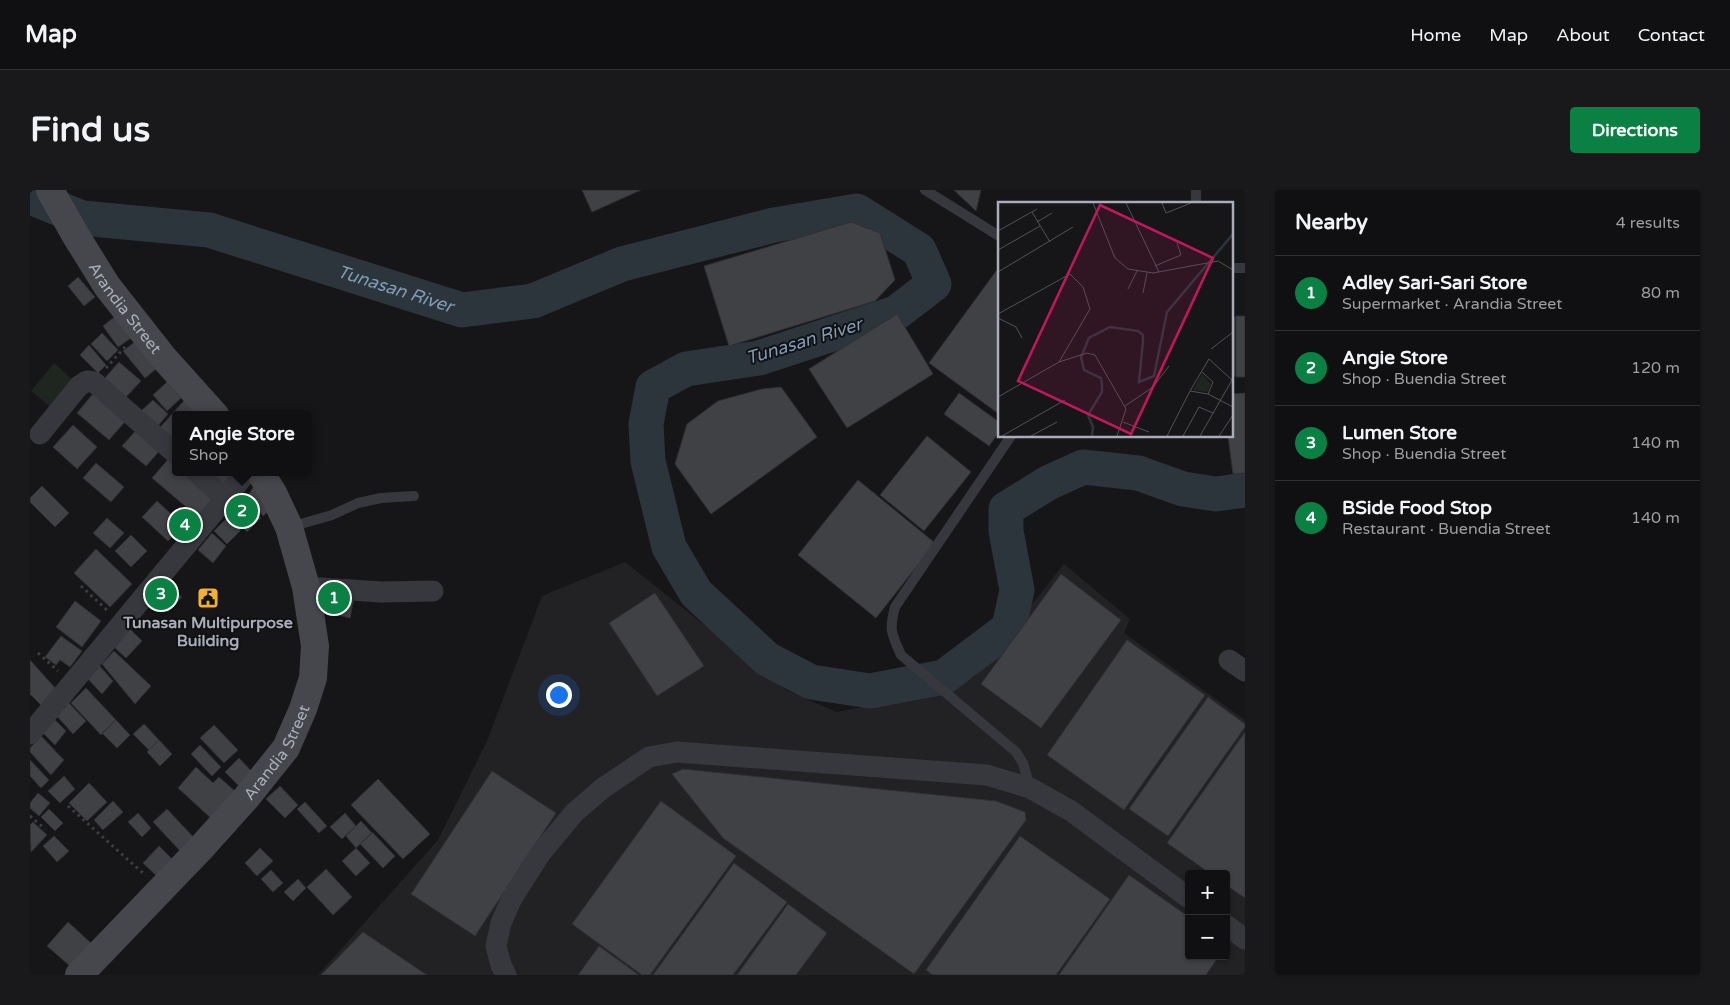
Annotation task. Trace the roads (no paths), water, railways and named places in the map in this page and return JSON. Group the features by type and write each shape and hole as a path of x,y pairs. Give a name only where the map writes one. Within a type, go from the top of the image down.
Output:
{"street":[{"name":"Arandia Street","path":"50,190 107,286 162,356 211,411"},
{"path":"40,434 82,383 87,381 94,382 172,450"},
{"path":"200,476 226,499"},
{"path":"30,734 244,476"},
{"name":"Arandia Street","path":"79,975 246,798 286,748 303,709 313,678 315,646 306,587 289,527 262,476"},
{"path":"306,587 381,592 433,591"},
{"path":"506,975 496,946 501,923 512,898 540,854 574,813 602,788 648,757 677,752 987,775 1030,788 1071,812 1185,895"},
{"path":"1230,928 1245,939"}],"lane":[{"path":"925,190 998,235"},
{"path":"1232,268 1245,268"},
{"path":"1010,438 895,607 890,626 901,655 1016,752 1023,763 1030,788"},
{"path":"289,527 332,515 358,503 381,498 414,496"}],"waterway":[{"name":"Tunasan River","path":"30,197 82,218 209,230 462,310 533,301 622,264 774,225 857,211 919,250 934,284 896,313 759,358 686,369 653,387 646,424 648,461 669,547 696,593 767,659 811,682 870,691 944,677 1009,628 1017,590 1006,531 1006,509 1048,483 1083,467 1138,473 1183,489 1216,494 1245,490"}],"place":[{"name":"Angie Store","path":"242,511"},
{"name":"BSide Food Stop","path":"185,525"},
{"name":"Lumen Store","path":"161,594"},
{"name":"Tunasan Multipurpose Building","path":"208,598"},
{"name":"Adley Sari-Sari Store","path":"334,598"}]}
